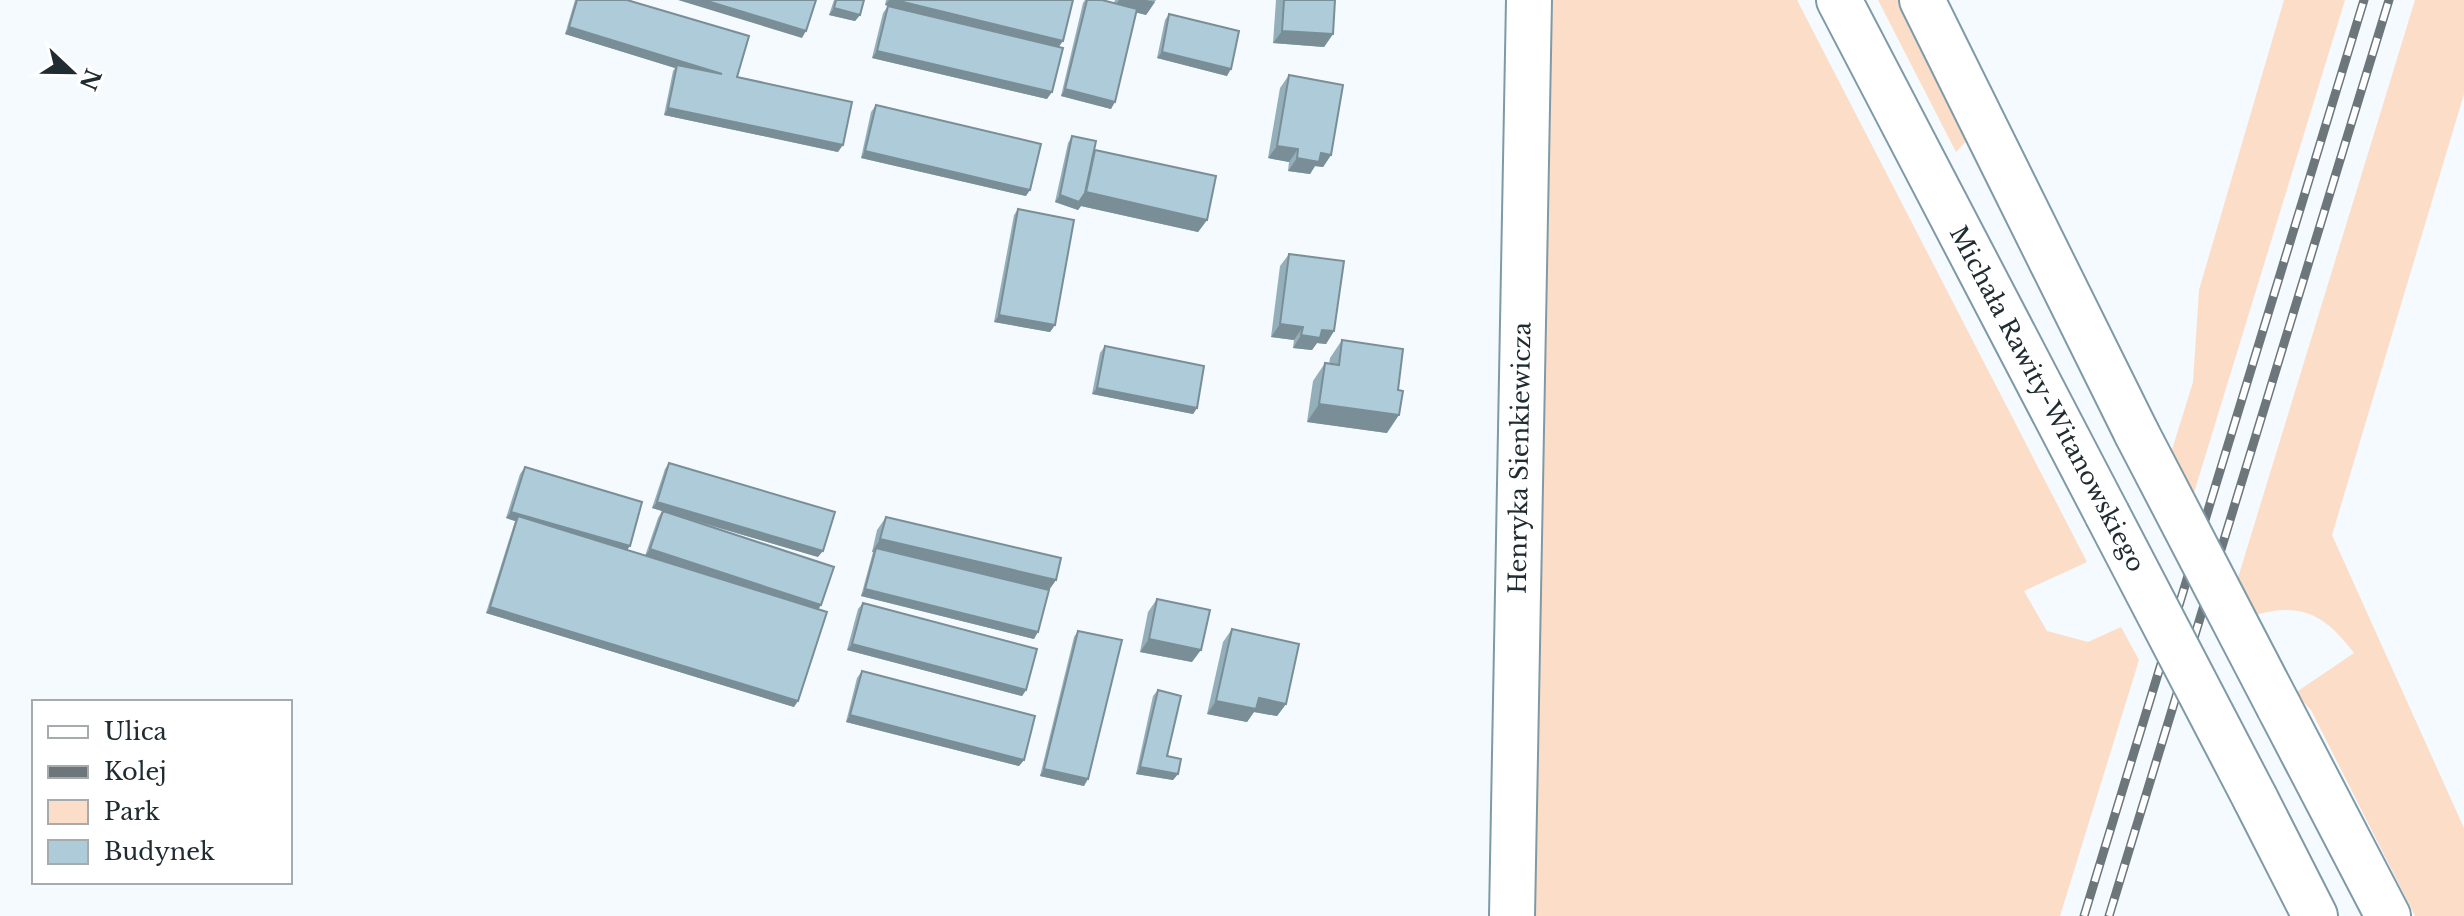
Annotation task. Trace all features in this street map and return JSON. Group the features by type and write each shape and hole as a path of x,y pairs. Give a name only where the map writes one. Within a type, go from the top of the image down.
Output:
{"street":[{"name":"Henryka Sienkiewicza","path":"1512,916 1529,0"},
{"name":"Michała Rawity-Witanowskiego","path":"1839,0 2315,916"},
{"path":"1922,0 2137,434 2388,916"}],"green space":[{"path":"1552,0 1797,0 2087,562 2024,591 2047,631 2088,642 2121,627 2139,660 2060,916 1528,916"},
{"path":"1878,0 1902,0 1967,140 1956,152"},
{"path":"2284,0 2345,0 2193,496 2171,453 2193,382 2199,290"},
{"path":"2415,0 2464,0 2464,94 2332,535 2464,828 2464,916 2415,916 2311,710 2295,693 2354,653 2333,629 2311,615 2286,610 2255,615 2237,581"}],"building":[{"path":"577,0 627,0 749,36 737,77 852,102 843,145 668,108 677,65 722,74 569,27"},
{"path":"704,0 816,0 806,31"},
{"path":"836,0 864,0 860,15 834,8"},
{"path":"895,0 1073,0 1063,41"},
{"path":"1087,0 1102,0 1137,9 1115,102 1065,89"},
{"path":"1284,0 1335,0 1333,34 1282,31"},
{"path":"888,6 1063,48 1052,92 877,51"},
{"path":"1169,14 1239,31 1231,69 1162,52"},
{"path":"1289,75 1343,85 1331,155 1321,153 1319,162 1297,158 1298,149 1277,146"},
{"path":"876,105 1041,144 1030,190 865,151"},
{"path":"1072,136 1096,141 1085,193 1079,202 1060,195"},
{"path":"1095,150 1216,176 1207,220 1086,192"},
{"path":"1018,209 1074,220 1055,325 999,315"},
{"path":"1289,254 1344,261 1334,331 1322,330 1320,338 1301,335 1303,327 1280,324"},
{"path":"1342,340 1403,349 1398,390 1403,391 1399,415 1319,404 1325,363 1339,365"},
{"path":"1105,346 1204,366 1197,408 1097,388"},
{"path":"669,463 835,512 823,551 657,502"},
{"path":"525,467 642,502 630,546 511,512"},
{"path":"663,511 834,567 821,605 650,549"},
{"path":"518,516 827,612 798,701 490,607"},
{"path":"886,517 1061,558 1056,580 880,539"},
{"path":"876,548 1049,590 1038,632 865,589"},
{"path":"1157,599 1210,610 1201,650 1149,639"},
{"path":"863,603 1037,649 1026,690 852,644"},
{"path":"1232,629 1299,644 1286,704 1259,698 1256,709 1216,701"},
{"path":"1078,631 1122,640 1088,779 1044,769"},
{"path":"862,671 1035,716 1024,760 850,715"},
{"path":"1158,690 1181,696 1167,756 1181,759 1178,774 1140,767"}],"railway":[{"path":"2084,916 2364,0"},
{"path":"2109,916 2389,0"}]}
